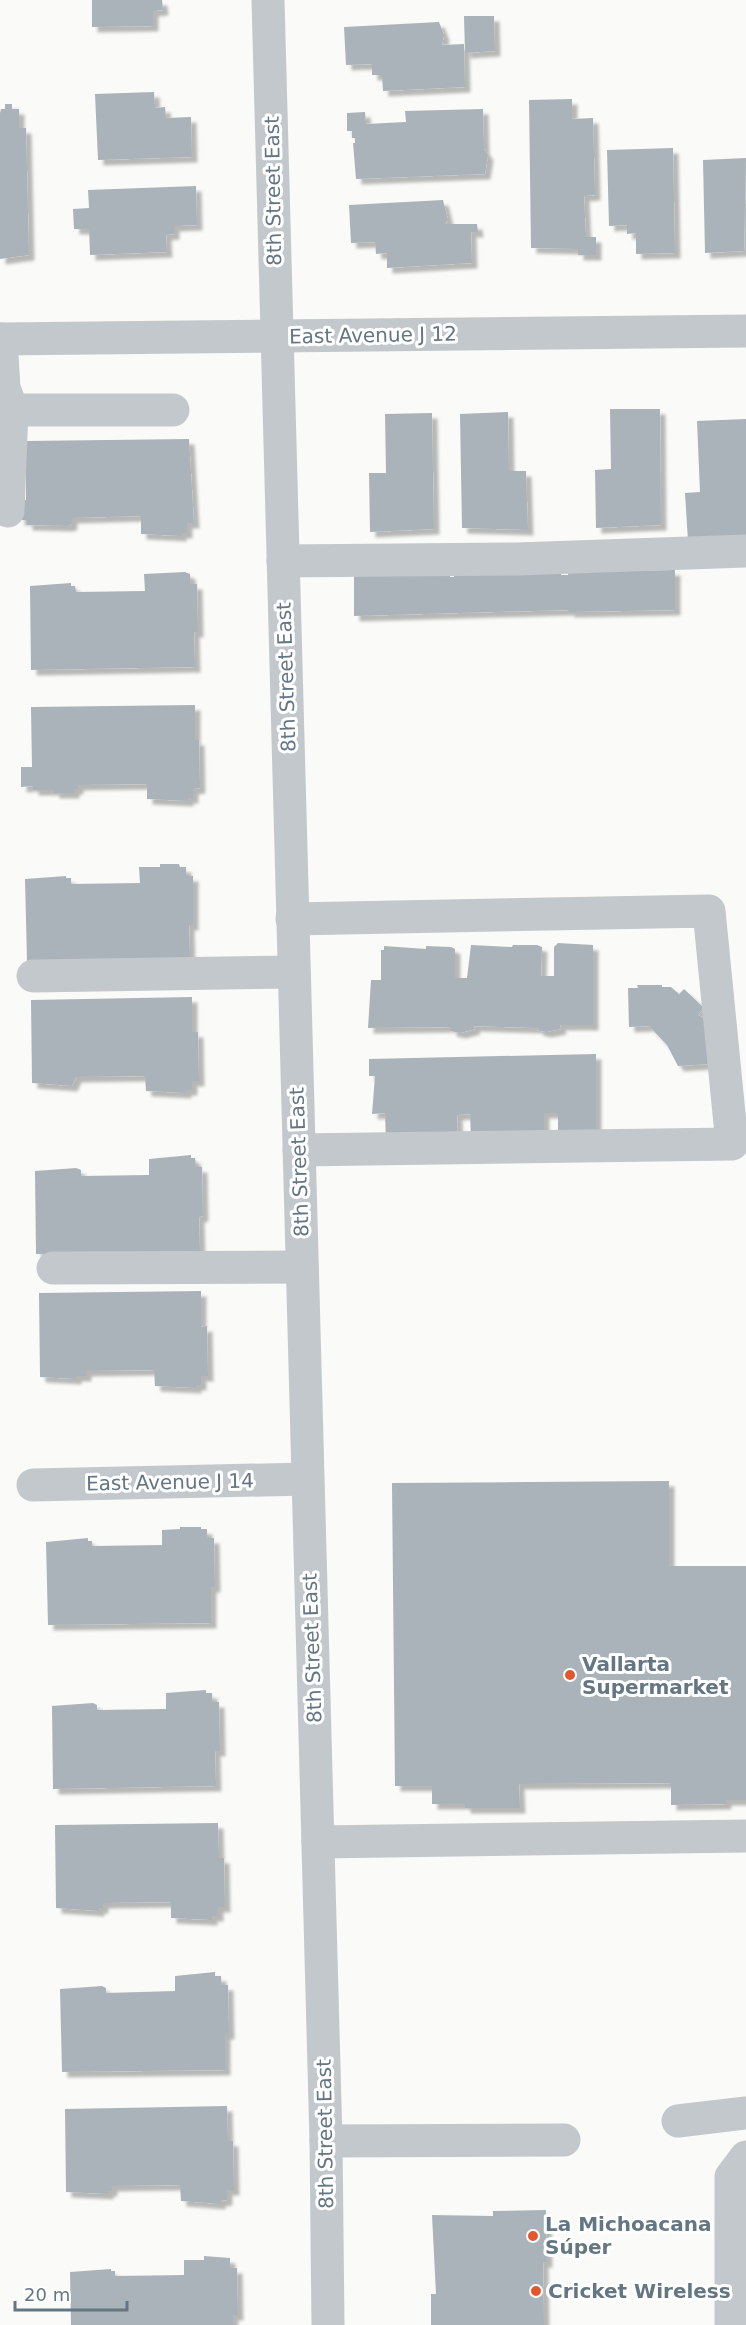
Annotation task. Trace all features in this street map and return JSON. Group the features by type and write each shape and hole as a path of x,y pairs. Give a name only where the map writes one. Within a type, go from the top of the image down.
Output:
{"street":[{"name":"8th Street East","path":"268,0 326,2140 328,2325"},
{"name":"East Avenue J 12","path":"1,339 746,331"},
{"path":"1,339 4,387 12,410 8,511"},
{"path":"12,410 172,410"},
{"path":"283,561 517,559 746,551"},
{"path":"292,919 710,911 732,1143 298,1150"},
{"path":"33,976 294,972"},
{"path":"53,1269 302,1267"},
{"name":"East Avenue J 14","path":"33,1485 307,1479"},
{"path":"318,1842 746,1836"},
{"path":"678,2121 746,2113"},
{"path":"326,2140 564,2140"},
{"path":"731,2325 730,2177 746,2157"}],"building":[{"path":"92,0 162,0 163,10 153,11 153,26 92,27"},
{"path":"464,16 494,16 495,51 465,53"},
{"path":"439,22 444,35 442,45 464,44 465,87 383,91 382,75 372,75 372,64 346,65 344,27"},
{"path":"154,92 155,108 165,107 166,118 191,117 192,157 98,160 95,94"},
{"path":"572,99 572,119 593,118 595,195 584,196 586,237 596,237 596,255 578,255 578,249 531,248 529,100"},
{"path":"5,104 12,104 12,109 19,109 19,128 26,128 29,255 0,259 0,113 1,109 5,109"},
{"path":"483,109 484,149 488,155 485,174 356,179 353,143 355,143 355,138 352,138 352,131 347,131 347,113 365,112 366,124 406,122 405,111"},
{"path":"673,148 675,253 636,254 636,233 627,234 627,225 609,226 607,150"},
{"path":"746,158 744,251 705,253 703,160"},
{"path":"196,186 197,225 174,226 174,234 166,235 167,252 90,255 89,229 74,229 73,209 89,208 88,190"},
{"path":"443,200 448,220 445,224 477,224 478,232 471,232 472,263 387,268 387,253 376,254 375,242 351,243 349,205"},
{"path":"610,409 660,409 661,525 596,528 595,470 611,469"},
{"path":"508,412 509,471 526,471 528,530 462,528 460,414"},
{"path":"432,413 434,529 370,532 369,473 386,473 385,414"},
{"path":"746,419 746,538 688,541 685,493 700,492 697,421"},
{"path":"189,439 194,523 187,523 187,533 181,533 181,536 141,534 141,516 72,518 72,524 68,526 27,525 27,520 19,520 19,500 26,500 26,441"},
{"path":"675,570 675,610 569,612 569,610 354,616 354,576 450,574 450,577 454,577 454,574 561,572 561,575 568,575 568,572"},
{"path":"185,572 190,574 191,584 197,584 198,632 194,632 195,667 31,670 30,586 71,583 71,586 75,586 76,592 145,591 144,574"},
{"path":"195,705 195,740 199,740 200,788 193,789 193,798 188,798 188,801 147,799 147,784 78,785 74,793 33,790 33,786 21,787 21,767 32,767 31,707"},
{"path":"160,864 179,864 180,867 186,867 186,876 193,876 193,925 189,925 190,959 27,961 25,879 66,876 66,878 71,878 71,884 140,883 139,867 160,867"},
{"path":"558,943 593,945 593,1025 560,1025 561,1029 546,1032 537,1030 538,1028 474,1026 475,1029 460,1033 451,1031 451,1027 368,1028 371,980 381,980 381,950 384,950 384,946 426,949 426,946 451,947 455,949 455,978 467,978 471,945 512,947 513,945 537,945 542,947 541,976 554,976 554,947"},
{"path":"637,985 662,985 662,987 671,987 679,994 684,989 704,1008 698,1015 707,1020 709,1064 678,1066 667,1045 649,1026 629,1027 628,988 638,988"},
{"path":"192,997 192,1032 198,1032 199,1081 192,1081 192,1090 186,1090 186,1093 146,1091 145,1076 76,1077 72,1086 32,1083 31,1000"},
{"path":"596,1054 596,1137 558,1138 558,1113 544,1113 544,1137 471,1139 470,1114 457,1115 458,1140 386,1141 385,1113 372,1114 375,1076 369,1076 369,1059"},
{"path":"191,1155 191,1158 195,1158 196,1167 202,1167 203,1216 199,1217 200,1252 36,1254 35,1171 76,1168 81,1170 81,1176 149,1175 149,1159"},
{"path":"201,1291 201,1327 207,1326 208,1376 201,1376 201,1385 196,1385 196,1388 155,1386 154,1370 86,1371 86,1376 76,1376 76,1379 40,1377 39,1293"},
{"name":"Vallarta Supermarket","path":"669,1481 669,1566 746,1566 746,1800 726,1800 726,1804 671,1805 671,1783 519,1784 520,1808 465,1808 465,1804 432,1804 432,1786 395,1786 392,1483"},
{"path":"180,1527 201,1527 201,1529 207,1529 207,1538 214,1538 215,1587 211,1587 211,1623 48,1625 46,1542 88,1538 88,1541 92,1541 92,1546 162,1545 162,1530 180,1529"},
{"path":"206,1690 206,1693 212,1693 212,1702 219,1702 220,1751 215,1751 216,1786 53,1789 52,1706 93,1703 97,1705 97,1710 166,1709 166,1693"},
{"path":"218,1823 219,1858 224,1858 225,1907 218,1907 218,1916 212,1916 212,1920 171,1918 171,1902 103,1903 103,1908 99,1908 99,1911 56,1908 55,1825"},
{"path":"215,1972 215,1976 221,1976 221,1985 228,1985 229,2034 225,2034 225,2070 62,2072 60,1989 102,1986 106,1988 106,1993 175,1991 175,1976"},
{"path":"227,2106 228,2141 233,2141 234,2190 227,2190 227,2200 220,2201 220,2204 181,2201 180,2185 112,2186 112,2191 108,2191 108,2194 66,2192 65,2109"},
{"path":"546,2210 547,2262 543,2262 544,2325 431,2325 431,2294 436,2294 432,2215 493,2216 493,2211"},
{"path":"204,2256 230,2258 230,2268 237,2268 238,2315 233,2315 233,2325 71,2325 70,2272 111,2269 115,2271 115,2276 184,2275 184,2260 204,2260"}],"place":[{"name":"Vallarta Supermarket","path":"570,1675"},
{"name":"La Michoacana Súper","path":"533,2236"},
{"name":"Cricket Wireless","path":"536,2291"}]}
